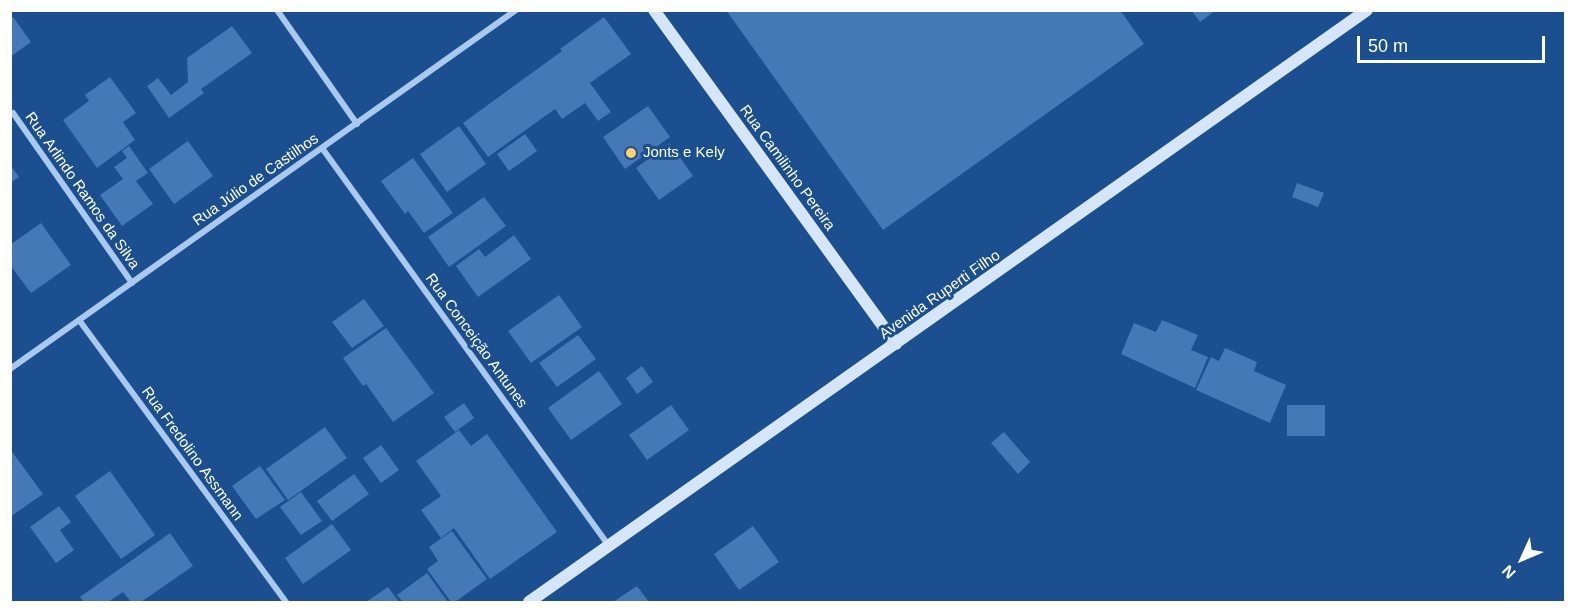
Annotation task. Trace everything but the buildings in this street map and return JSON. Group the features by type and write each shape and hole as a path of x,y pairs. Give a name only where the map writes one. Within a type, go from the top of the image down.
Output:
{"main road":[{"name":"Rua Camilinho Pereira","path":"654,10 896,344"},
{"name":"Avenida Ruperti Filho","path":"529,603 1367,10"}],"street":[{"path":"277,10 357,124"},
{"name":"Rua Júlio de Castilhos","path":"10,369 516,10"},
{"name":"Rua Arlindo Ramos da Silva","path":"13,113 132,283"},
{"name":"Rua Conceição Antunes","path":"322,148 610,547"},
{"name":"Rua Fredolino Assmann","path":"80,320 286,603"}],"place":[{"name":"Jonts e Kely","path":"631,153"}]}
